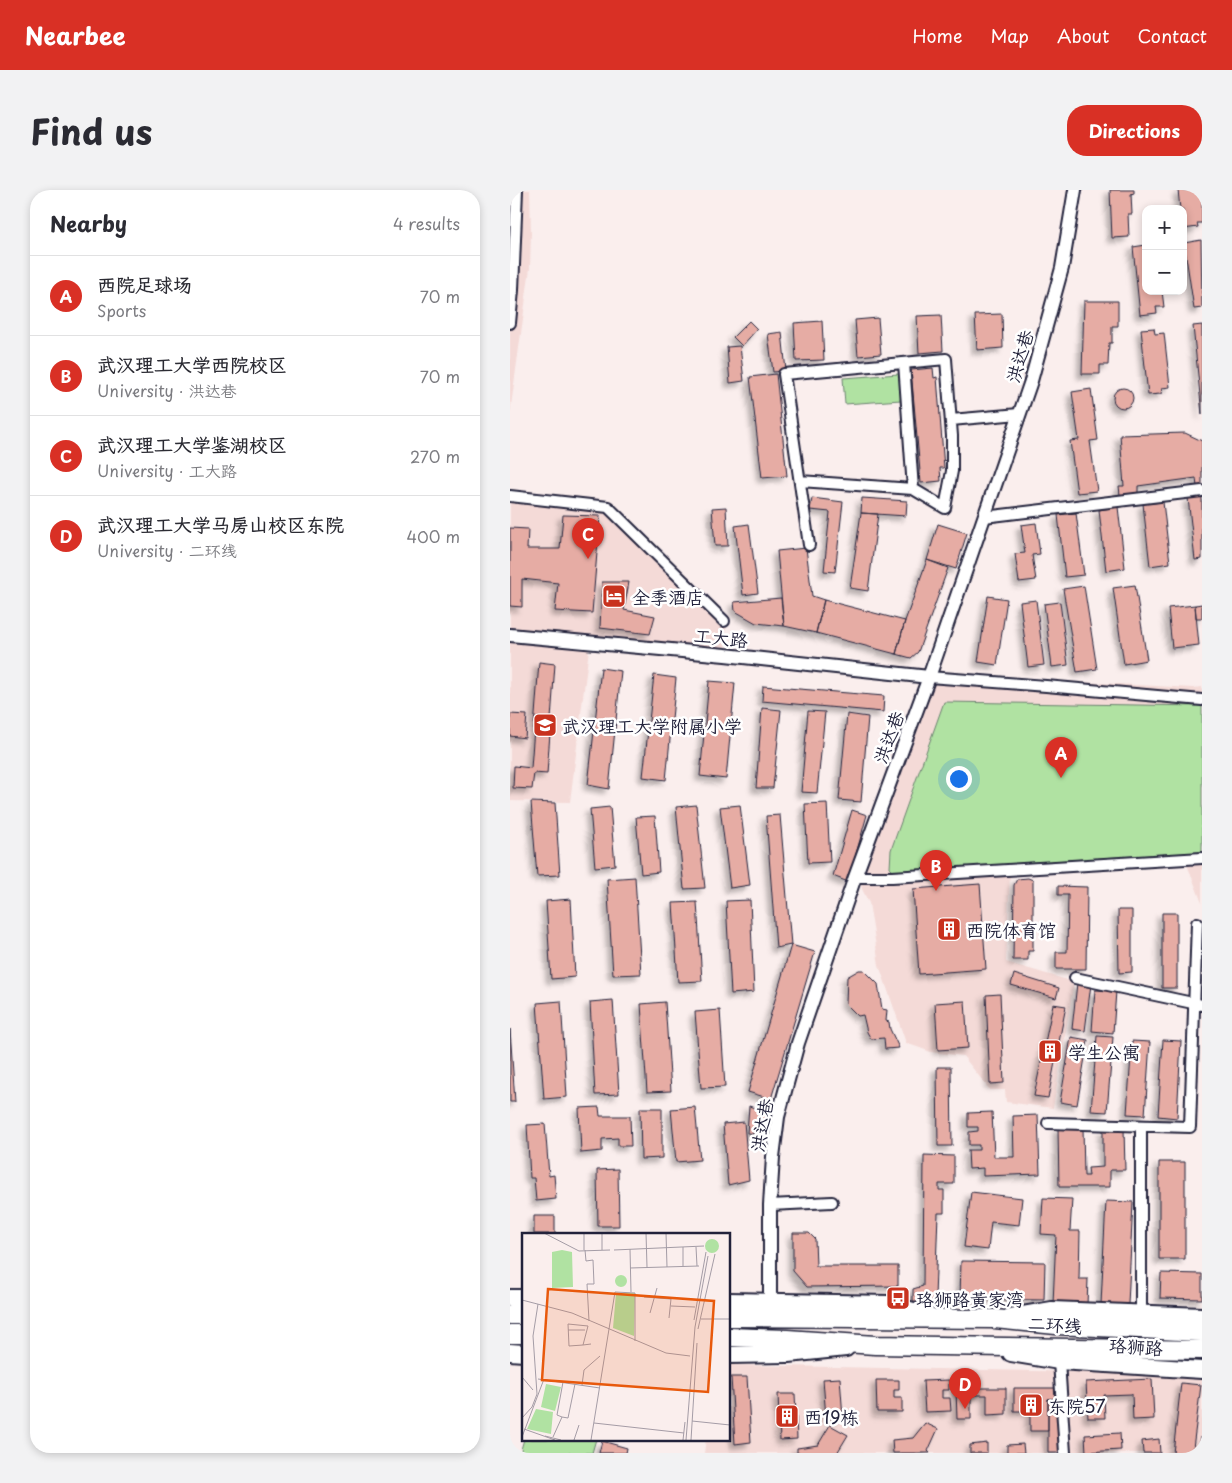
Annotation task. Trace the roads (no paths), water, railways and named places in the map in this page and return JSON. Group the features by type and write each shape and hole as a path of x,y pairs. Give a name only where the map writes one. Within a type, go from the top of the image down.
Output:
{"highway":[{"name":"二环线","path":"730,1317 995,1319 1056,1325 1202,1332"},
{"name":"二环线","path":"730,1337 875,1345 1202,1350"},
{"path":"1140,1349 1202,1357"}],"main road":[{"path":"730,1301 889,1304 937,1318"},
{"name":"珞狮路","path":"995,1319 1052,1310 1202,1316"},
{"path":"730,1355 788,1354 875,1345"},
{"name":"珞狮路","path":"979,1347 1059,1361 1202,1370"}],"street":[{"path":"510,323 513,290 513,207 517,190"},
{"name":"洪达巷","path":"770,1302 770,1205 773,1157 778,1117 798,1043 855,877 929,677 1031,381 1062,268 1075,190"},
{"path":"800,481 913,489 945,508 952,471 951,420 946,359 784,374 809,546"},
{"path":"904,363 913,489"},
{"path":"951,420 1020,414"},
{"path":"984,517 1202,491"},
{"path":"510,496 608,506 724,622"},
{"name":"工大路","path":"510,635 716,654 929,677"},
{"path":"929,677 1202,700"},
{"path":"855,877 902,876 1202,858"},
{"path":"1048,1123 1190,1127 1198,1004 1197,922"},
{"path":"1075,978 1198,1004"},
{"path":"1141,1313 1142,1126"},
{"path":"770,1205 832,1202"},
{"path":"1059,1361 1065,1453"}],"place":[{"name":"武汉理工大学鉴湖校区","path":"588,559"},
{"name":"全季酒店","path":"614,596"},
{"name":"武汉理工大学附属小学","path":"545,725"},
{"name":"西院足球场","path":"1061,778"},
{"name":"武汉理工大学西院校区","path":"936,891"},
{"name":"西院体育馆","path":"949,929"},
{"name":"学生公寓","path":"1050,1051"},
{"name":"珞狮路黄家湾","path":"898,1298"},
{"name":"东院57","path":"1031,1405"},
{"name":"武汉理工大学马房山校区东院","path":"965,1409"},
{"name":"西19栋","path":"787,1416"}]}
